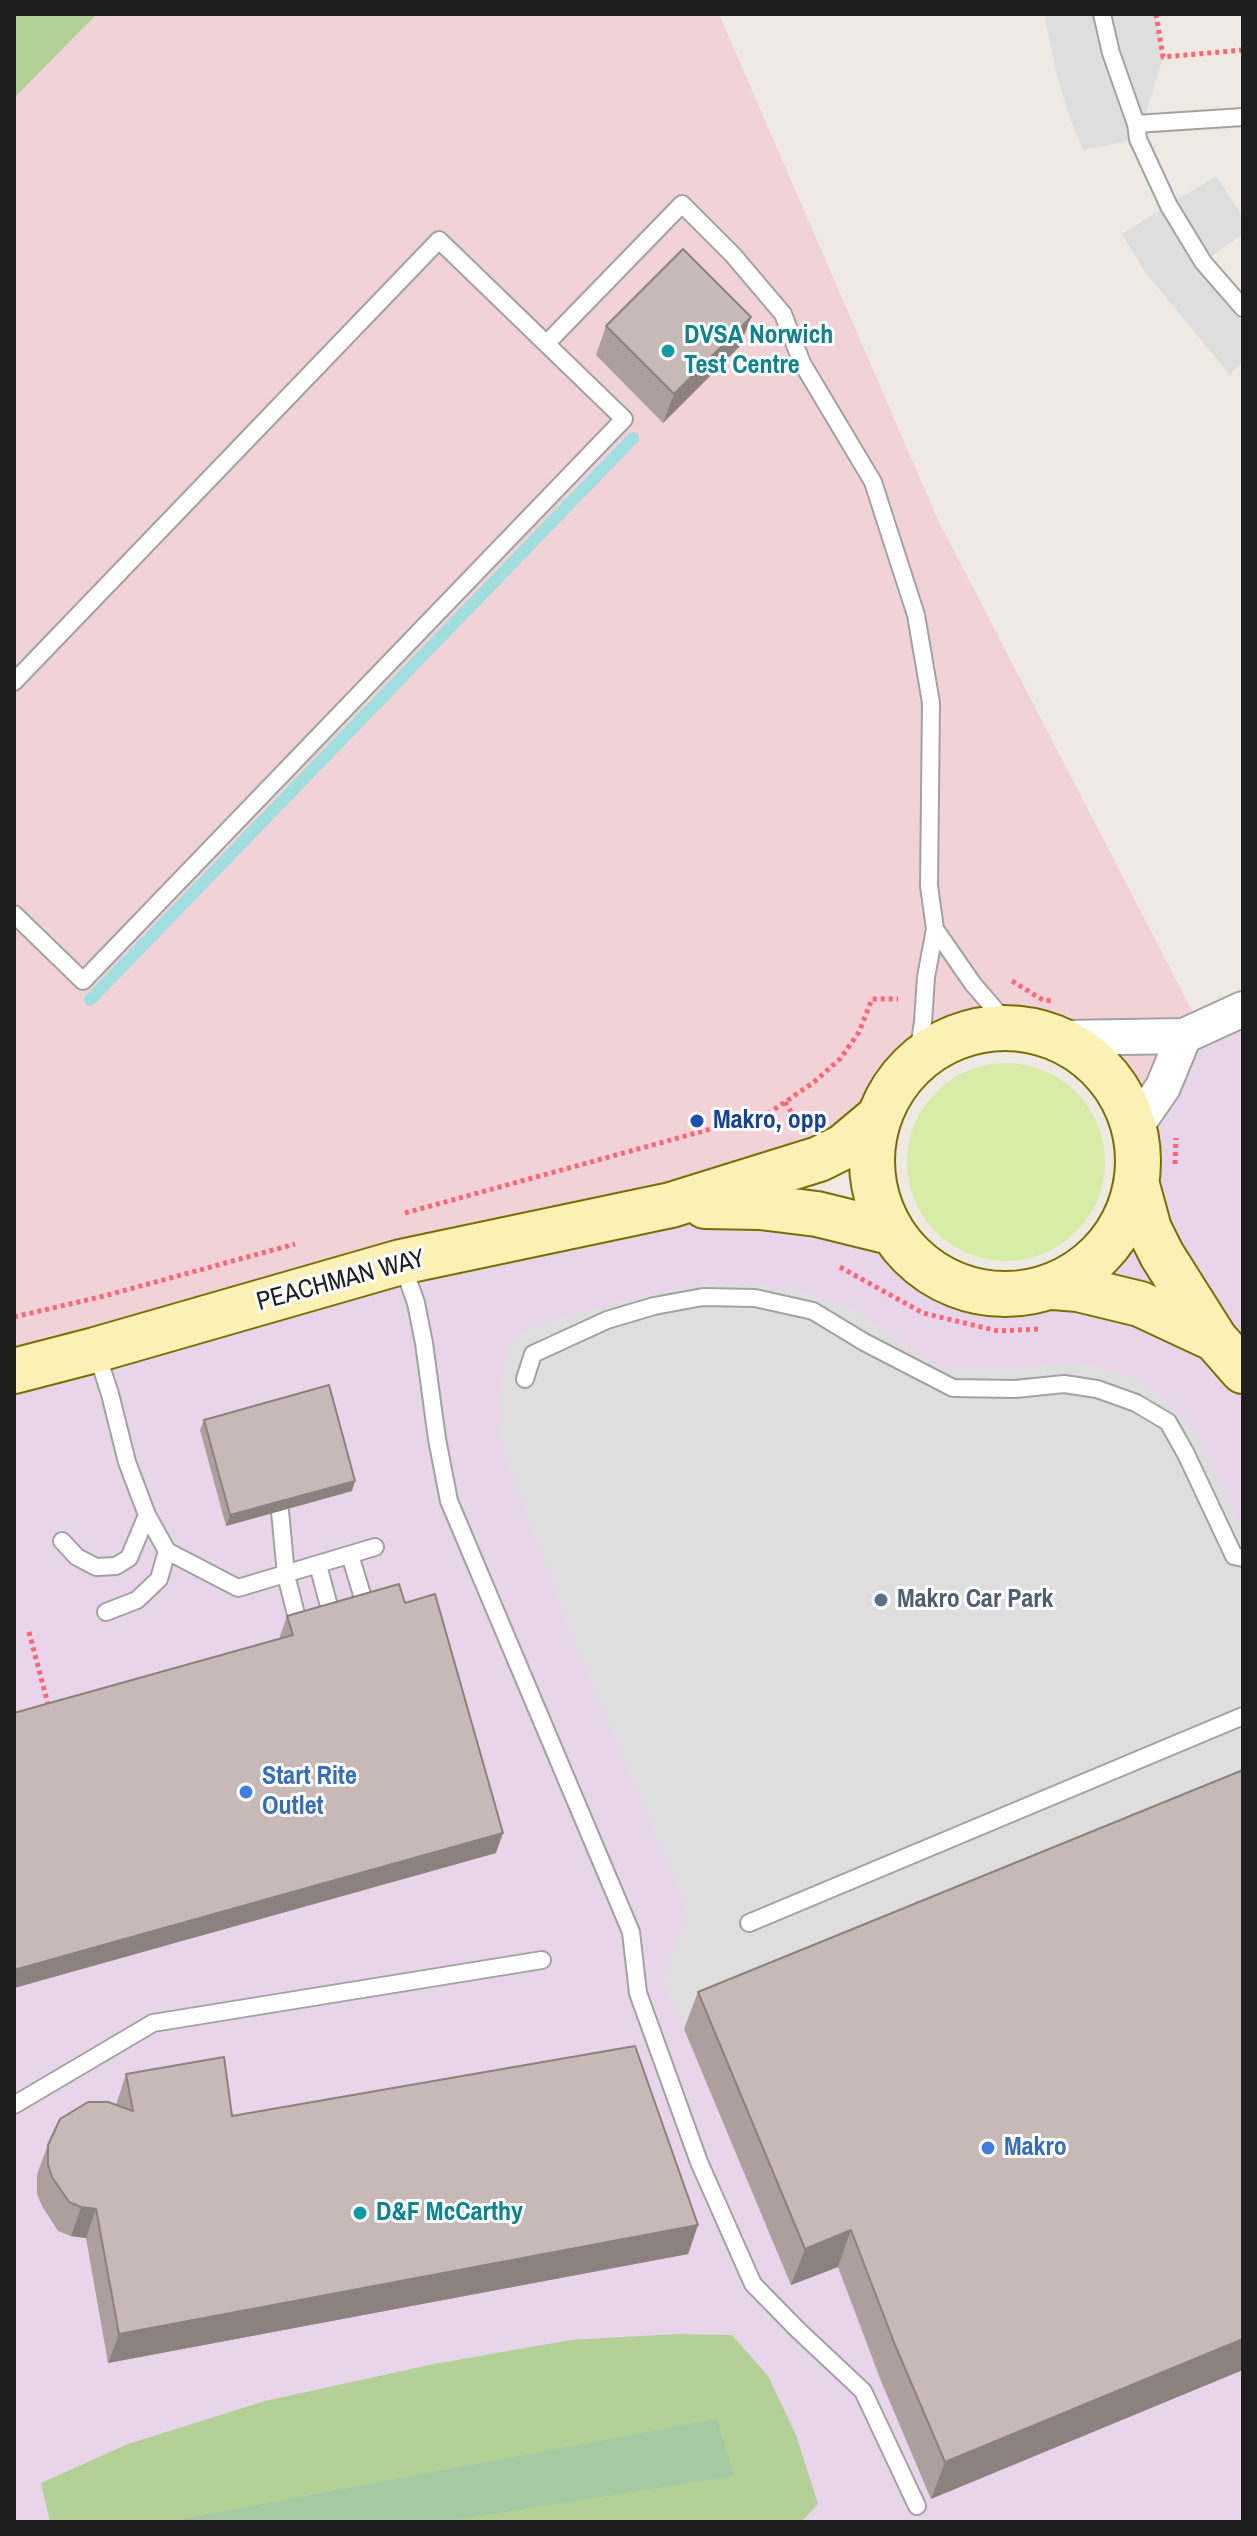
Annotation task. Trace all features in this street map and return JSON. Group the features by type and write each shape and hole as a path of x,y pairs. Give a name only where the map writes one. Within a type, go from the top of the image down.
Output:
{"street":[{"path":"1063,1038 1184,1036 1243,1009"},
{"name":"PEACHMAN WAY","path":"671,1205 760,1207 817,1214 886,1231 927,1269 964,1288 1054,1308 1119,1232 1137,1185 1139,1156 1136,1126 1125,1099 1108,1075 1088,1055 1063,1038 1011,1028 985,1029 937,1046 917,1060 896,1087 880,1116 872,1148 873,1177 886,1231"},
{"path":"1136,1126 1163,1087 1184,1036"},
{"name":"PEACHMAN WAY","path":"14,1371 401,1262 671,1205 819,1159 843,1147 880,1116"},
{"path":"1137,1185 1149,1229 1162,1255 1215,1339 1243,1371"},
{"path":"1054,1308 1078,1289 1140,1304 1215,1339"}],"lane":[{"path":"1102,14 1138,139 1169,206 1203,262 1243,308"},
{"path":"1136,124 1243,117"},
{"path":"547,343 682,204 733,255 783,314 802,363 873,482 916,615 931,703 929,886 935,929 917,1060"},
{"path":"14,682 439,240 624,419 83,981 14,914"},
{"path":"935,929 973,984 1011,1028"},
{"path":"401,1262 419,1316 449,1501 631,1932 638,1993 699,2162 753,2284 863,2391 917,2506"},
{"path":"525,1379 533,1354 607,1320 654,1306 703,1297 755,1298 813,1311 864,1342 953,1388 1015,1389 1064,1384 1097,1389 1136,1403 1168,1422 1234,1556 1243,1558"},
{"path":"95,1350 127,1462 147,1515 167,1551 238,1588 375,1547"},
{"path":"280,1511 286,1575 300,1630"},
{"path":"62,1541 77,1557 96,1567 116,1566 129,1558 147,1515"},
{"path":"106,1612 137,1600 159,1579 167,1551"},
{"path":"350,1555 367,1611"},
{"path":"318,1565 333,1621"},
{"path":"749,1923 1243,1716"},
{"path":"14,2105 153,2023 542,1960"}],"path":[{"path":"1156,14 1163,57 1243,50"},
{"path":"785,1102 819,1159"},
{"path":"817,1214 815,1254 923,1313 998,1331 1054,1308"},
{"path":"29,1632 53,1720"}],"shaded area":[{"path":"14,14 719,14 938,520 1201,1028 1136,1126 1108,1075 1063,1038 1011,1028 961,1037 917,1060 880,1116 819,1159 14,1371"},
{"path":"1044,14 1156,14 1163,57 1138,139 1083,150 1057,76"},
{"path":"1216,176 1243,217 1243,234 1204,262 1243,308 1243,361 1230,375 1145,272 1122,234"},
{"path":"1243,1008 1243,2522 14,2522 14,1371 671,1205 886,1231 927,1269 964,1288 984,1293 1004,1295 1053,1287 1087,1268 1119,1232 1137,1185 1136,1126 1184,1036"},
{"path":"710,1283 756,1284 801,1292 850,1308 917,1354 946,1367 1013,1369 1064,1363 1099,1367 1134,1379 1163,1396 1185,1419 1205,1449 1243,1534 1243,1802 684,2029 663,1981 687,1908 570,1630 503,1449 500,1413 502,1376 509,1344 533,1327 643,1296"}],"green space":[{"path":"14,14 97,14 14,98"},
{"path":"1006,1063 1044,1071 1076,1092 1097,1124 1105,1162 1097,1200 1076,1232 1044,1253 1006,1261 968,1253 936,1232 915,1200 907,1162 915,1124 936,1092 968,1071"},
{"path":"676,2334 732,2335 768,2376 796,2435 818,2504 801,2522 50,2522 41,2483 128,2444 265,2401 434,2364 571,2340"},
{"path":"717,2419 734,2476 441,2522 183,2522 183,2519"}],"building":[{"name":"DVSA Norwich Test Centre","path":"683,249 751,317 674,394 606,326"},
{"path":"329,1385 355,1481 230,1515 204,1420"},
{"name":"Start Rite Outlet","path":"399,1584 405,1603 435,1594 503,1833 14,1970 14,1713 293,1635 287,1616"},
{"name":"Makro","path":"1243,1770 1243,2339 945,2462 895,2345 851,2230 805,2249 698,1992"},
{"name":"D&F McCarthy","path":"635,2046 698,2225 119,2334 96,2209 69,2202 52,2177 48,2165 48,2145 60,2119 88,2102 108,2102 133,2111 126,2074 224,2057 232,2116"}],"waterway":[{"path":"90,1000 633,438"}],"place":[{"name":"DVSA Norwich Test Centre","path":"668,351"},
{"name":"Makro, opp","path":"697,1121"},
{"name":"Makro Car Park","path":"881,1600"},
{"name":"Start Rite Outlet","path":"246,1792"},
{"name":"Makro","path":"988,2148"},
{"name":"D&F McCarthy","path":"360,2213"}]}
